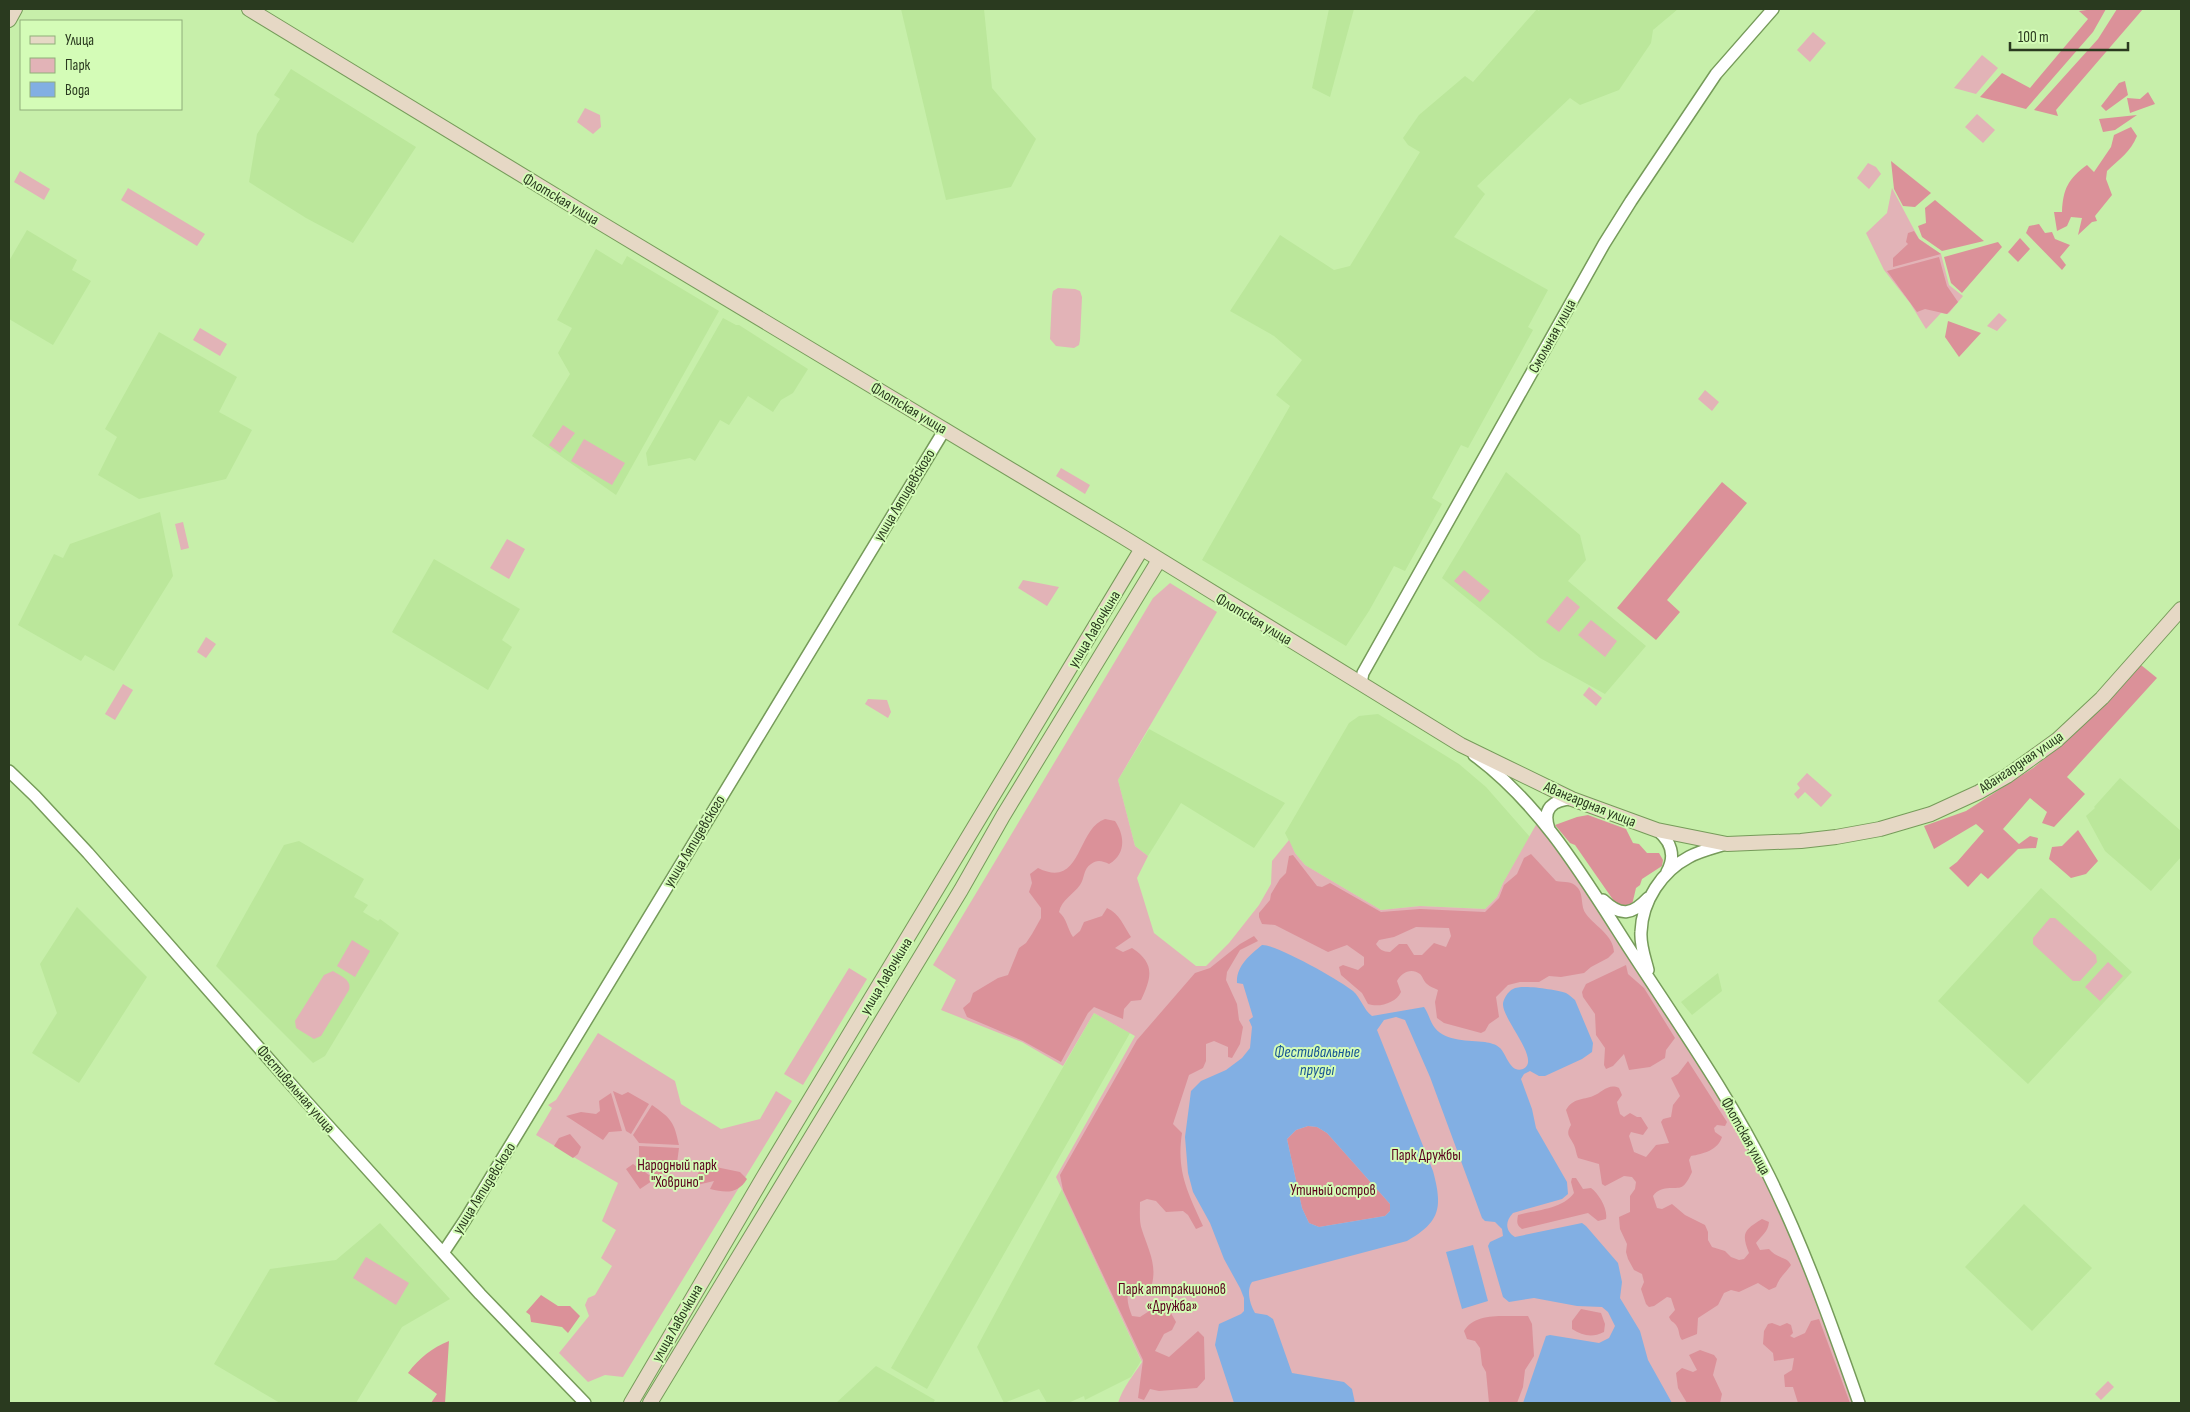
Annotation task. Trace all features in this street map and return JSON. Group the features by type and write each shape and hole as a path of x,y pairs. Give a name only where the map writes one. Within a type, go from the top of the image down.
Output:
{"main road":[{"path":"9,20 14,9"},
{"name":"Флотская улица","path":"249,9 945,429 1361,682 1461,746"},
{"name":"улица Лавочкина","path":"631,1403 767,1172 1142,550"},
{"name":"улица Лавочкина","path":"650,1403 1159,560"},
{"name":"Авангардная улица","path":"1461,746 1572,799 1657,830 1726,844 1801,841 1880,829 1931,814 1979,792 2032,758 2077,722 2107,693 2181,609"}],"street":[{"name":"Смольная улица","path":"1361,682 1363,673 1604,244 1702,94 1741,44 1773,9"},
{"name":"улица Ляпидевского","path":"443,1253 945,429"},
{"name":"Флотская улица","path":"1461,746 1515,791 1550,830 1593,889 1709,1071 1768,1174 1786,1211 1814,1279 1859,1403"},
{"name":"Фестивальная улица","path":"9,771 44,805 94,860 304,1099 507,1324 585,1403"},
{"path":"1550,830 1546,817 1551,805 1562,800 1572,799"},
{"path":"1657,830 1664,836 1671,849 1670,866 1663,877"},
{"name":"Авангардная улица","path":"1650,977 1640,933 1650,897 1663,877 1688,857 1726,844"},
{"name":"Флотская улица","path":"1593,889 1610,907 1618,912 1634,910 1650,897"}],"shaded area":[{"path":"901,9 984,9 992,88 1036,139 1011,187 946,200"},
{"path":"1329,9 1354,9 1330,97 1312,88"},
{"path":"1537,9 1539,11 1540,9 1678,9 1653,30 1651,43 1619,90 1580,105 1570,98 1477,186 1485,194 1454,237 1548,290 1528,327 1533,330 1468,448 1461,445 1432,498 1442,504 1405,571 1394,566 1369,611 1346,646 1202,560 1290,406 1276,395 1302,360 1274,336 1230,311 1280,235 1334,270 1350,266 1420,152 1408,145 1403,138 1419,115 1465,76 1473,82"},
{"path":"291,69 416,147 353,243 306,218 249,182 257,134 280,99 274,95"},
{"path":"27,230 77,260 72,270 91,281 53,345 9,319 9,261"},
{"path":"596,249 622,265 627,256 719,311 616,495 532,436 570,374 558,353 572,328 557,320"},
{"path":"723,318 739,325 808,369 793,393 781,400 773,412 748,396 729,425 720,420 695,461 690,458 648,466 646,453"},
{"path":"159,332 237,377 219,412 252,430 226,479 139,499 98,475 117,437 105,429"},
{"path":"1506,472 1580,535 1586,560 1568,581 1646,646 1605,694 1540,658 1442,578"},
{"path":"160,512 173,576 114,671 85,655 81,661 18,625 54,554 63,558 70,544"},
{"path":"434,559 520,609 502,640 512,647 488,690 392,632"},
{"path":"1378,714 1459,764 1486,787 1530,837 1497,897 1485,909 1420,906 1381,910 1305,865 1295,853 1285,833 1349,723 1359,716"},
{"path":"1149,729 1285,803 1254,848 1181,803 1148,856 1135,846 1118,780"},
{"path":"2120,778 2181,831 2181,857 2151,891 2105,851 2086,816"},
{"path":"299,841 364,879 354,897 368,905 363,912 378,921 380,919 399,933 325,1056 313,1063 216,966 284,845"},
{"path":"2041,888 2132,972 2028,1084 1938,1001"},
{"path":"77,907 147,977 79,1083 32,1053 57,1013 40,964"},
{"path":"1718,973 1722,991 1692,1015 1681,1002"},
{"path":"1094,1013 1130,1033 927,1389 891,1368"},
{"path":"1062,1189 1141,1361 1131,1377 1085,1400 1084,1396 1068,1403 1047,1403 1039,1389 1004,1403 977,1347"},
{"path":"2024,1204 2092,1268 2032,1331 1965,1267"},
{"path":"380,1223 450,1299 402,1327 356,1403 280,1403 214,1364 270,1269 336,1260"},
{"path":"876,1366 935,1400 933,1403 836,1403"}],"green space":[{"path":"2106,9 2093,32 2026,109 1980,97 2002,73 2030,88 2088,19 2079,11"},
{"path":"2117,9 2143,9 2056,110 2058,116 2034,110 2098,39"},
{"path":"1813,32 1826,43 1810,62 1797,50"},
{"path":"1982,55 1998,68 1976,94 1954,88"},
{"path":"2125,81 2128,95 2106,111 2101,106 2119,83"},
{"path":"2148,92 2155,104 2130,113 2127,98 2140,99"},
{"path":"585,108 600,115 601,127 593,134 577,122"},
{"path":"1977,114 1995,130 1983,143 1965,127"},
{"path":"2137,115 2115,130 2103,132 2099,119"},
{"path":"2131,127 2137,136 2128,151 2107,171 2106,179 2112,195 2095,216 2097,221 2092,222 2078,235 2082,218 2071,217 2067,226 2057,231 2054,212 2062,212 2065,191 2071,180 2087,165 2094,172 2111,147 2114,135"},
{"path":"1891,161 1931,193 1915,207 1903,206 1894,189"},
{"path":"1868,163 1876,167 1881,174 1869,189 1857,178"},
{"path":"20,171 50,189 44,200 14,182"},
{"path":"128,188 205,234 197,246 121,200"},
{"path":"1892,188 1919,239 1941,254 1949,285 1963,296 1949,313 1941,313 1926,329 1910,303 1884,270 1866,233 1887,213"},
{"path":"1935,200 1984,241 1942,251 1922,237 1918,226 1926,223 1925,208"},
{"path":"2039,224 2045,233 2052,232 2055,239 2070,245 2060,257 2066,265 2062,270 2026,233 2029,226"},
{"path":"1914,231 1919,239 1941,254 1893,267 1893,258 1908,244 1906,242 1908,233"},
{"path":"2020,238 2030,249 2018,262 2008,252"},
{"path":"1998,242 2002,247 1962,293 1951,283 1944,257"},
{"path":"1939,257 1947,286 1958,302 1947,314 1925,309 1917,312 1887,271"},
{"path":"1058,288 1075,289 1080,291 1082,297 1080,340 1079,345 1074,348 1056,346 1050,339 1052,296 1053,291"},
{"path":"1999,313 2007,320 1997,331 1987,326"},
{"path":"1948,321 1981,333 1959,357 1945,337"},
{"path":"200,328 227,344 220,356 193,340"},
{"path":"1705,390 1719,402 1712,411 1698,399"},
{"path":"563,425 575,433 560,453 549,445"},
{"path":"584,439 625,463 612,485 571,461"},
{"path":"1061,468 1090,485 1085,494 1056,476"},
{"path":"1722,482 1747,503 1667,600 1680,612 1656,640 1617,608"},
{"path":"183,522 189,548 181,550 175,524"},
{"path":"507,539 525,549 509,579 490,568"},
{"path":"1464,570 1490,591 1480,602 1454,581"},
{"path":"1023,580 1059,587 1047,606 1018,588"},
{"name":"Парк Дружбы","path":"1170,583 1217,612 1118,780 1135,846 1148,856 1137,878 1154,933 1196,966 1206,966 1229,943 1259,905 1271,884 1272,861 1289,840 1295,853 1305,865 1381,910 1420,906 1485,909 1497,897 1537,823 1579,875 1711,1084 1748,1147 1780,1210 1813,1291 1854,1403 1118,1403 1125,1387 1142,1362 1056,1177 1135,1036 1094,1013 1063,1066 1022,1042 941,1010 956,980 933,965 1153,598"},
{"path":"1567,596 1580,607 1559,632 1546,622"},
{"path":"1591,620 1617,641 1605,657 1578,635"},
{"path":"206,637 216,644 206,658 197,652"},
{"path":"2141,665 2157,678 2067,777 2085,794 2054,827 2042,823 2047,812 2030,798 2003,829 2019,844 2030,836 2038,838 2036,848 2018,849 1988,879 1981,873 1968,887 1949,868 1957,862 1984,831 1976,824 1934,849 1924,826 1966,811 2033,768 2065,742"},
{"path":"123,684 133,690 115,720 105,714"},
{"path":"1589,687 1602,698 1596,706 1583,695"},
{"path":"868,699 887,700 891,712 888,718 865,704"},
{"path":"1807,773 1832,795 1821,807 1805,792 1798,799 1794,794 1800,788 1797,784"},
{"path":"1588,815 1626,829 1633,843 1639,844 1647,853 1659,853 1663,860 1662,866 1642,879 1640,885 1636,888 1632,905 1621,907 1616,904 1575,845 1570,843 1555,825"},
{"path":"1105,819 1115,821 1121,833 1122,844 1119,855 1109,864 1098,861 1088,866 1080,885 1065,900 1059,912 1073,937 1080,931 1084,922 1102,916 1107,908 1111,910 1121,920 1131,937 1115,948 1123,952 1132,948 1145,959 1148,965 1149,977 1141,1000 1131,1001 1124,1009 1123,1019 1094,1007 1088,1013 1061,1062 1023,1041 967,1017 963,1008 970,1002 973,993 998,978 1008,975 1019,948 1026,943 1041,918 1041,908 1029,892 1032,883 1030,874 1038,868 1052,873 1063,871 1071,865 1088,834"},
{"path":"2078,830 2098,861 2086,874 2071,878 2049,859 2052,847 2062,846"},
{"path":"1531,854 1556,881 1570,883 1578,888 1584,911 1611,941 1614,952 1584,973 1561,977 1549,976 1539,982 1520,982 1508,985 1496,997 1499,1017 1481,1033 1444,1023 1437,1018 1435,1002 1438,990 1428,985 1417,972 1410,971 1404,973 1399,978 1397,981 1401,992 1391,1002 1382,1005 1368,1004 1362,993 1341,975 1339,967 1343,965 1358,970 1364,965 1364,957 1347,945 1328,952 1275,925 1262,924 1259,917 1259,913 1270,900 1271,894 1286,873 1289,856 1293,855 1317,886 1322,887 1330,883 1381,912 1420,909 1485,912 1499,898 1504,885 1517,874 1524,858","holes":["1416,927 1449,928 1451,936 1446,947 1434,943 1422,955 1414,955 1407,944 1399,944 1390,952 1382,950 1376,944 1379,940 1394,937"]},
{"path":"2050,918 2055,918 2096,955 2097,962 2080,981 2073,981 2033,944 2033,938"},
{"path":"1254,936 1258,941 1240,950 1227,972 1226,980 1237,1004 1239,1020 1243,1027 1240,1044 1232,1058 1228,1057 1228,1047 1214,1041 1206,1044 1206,1061 1203,1068 1189,1075 1173,1124 1182,1133 1182,1170 1188,1192 1203,1226 1196,1229 1188,1215 1183,1211 1166,1212 1156,1201 1147,1199 1140,1202 1140,1224 1151,1257 1153,1277 1152,1284 1137,1287 1129,1292 1128,1296 1132,1316 1140,1317 1160,1304 1167,1306 1176,1322 1172,1330 1164,1334 1155,1351 1169,1357 1198,1331 1204,1337 1205,1379 1197,1388 1159,1391 1150,1389 1144,1400 1138,1398 1143,1360 1063,1190 1060,1175 1137,1040 1195,973 1210,968 1240,944"},
{"path":"352,940 370,951 355,977 337,966"},
{"path":"2108,962 2123,976 2100,1001 2085,987"},
{"path":"1626,965 1628,974 1644,988 1675,1038 1666,1050 1665,1058 1650,1067 1629,1070 1624,1054 1613,1066 1606,1069 1604,1065 1605,1048 1596,1035 1595,1014 1583,997 1582,992 1586,984"},
{"path":"849,968 867,979 803,1085 784,1074"},
{"path":"333,971 347,981 350,987 321,1036 314,1039 296,1028 295,1021 324,975"},
{"name":"Народный парк \"Ховрино\"","path":"598,1033 675,1081 681,1104 721,1129 760,1119 776,1091 792,1101 623,1377 605,1375 588,1382 559,1353 589,1316 585,1305 588,1298 595,1295 612,1266 601,1258 616,1230 602,1221 618,1183 536,1135 552,1108 548,1105 556,1100"},
{"path":"1688,1061 1727,1122 1725,1126 1717,1125 1714,1128 1715,1132 1722,1137 1714,1148 1705,1153 1691,1156 1689,1160 1692,1172 1684,1185 1681,1187 1665,1188 1653,1196 1657,1208 1662,1209 1672,1204 1685,1215 1705,1225 1708,1232 1708,1240 1712,1247 1725,1251 1731,1257 1739,1260 1744,1259 1749,1253 1745,1241 1748,1229 1762,1219 1769,1222 1766,1231 1756,1243 1760,1250 1769,1249 1787,1260 1791,1265 1776,1287 1769,1290 1758,1283 1739,1292 1731,1290 1724,1293 1718,1305 1698,1318 1697,1334 1682,1340 1677,1327 1669,1317 1675,1310 1671,1298 1667,1297 1654,1306 1649,1307 1646,1304 1641,1289 1644,1282 1642,1274 1634,1270 1628,1259 1626,1252 1627,1244 1620,1229 1619,1217 1630,1212 1630,1196 1635,1189 1636,1182 1632,1177 1624,1176 1605,1186 1602,1184 1599,1164 1578,1158 1568,1131 1571,1125 1566,1110 1575,1101 1593,1096 1608,1088 1619,1088 1622,1095 1617,1102 1620,1114 1624,1117 1630,1113 1641,1117 1648,1128 1643,1135 1631,1132 1629,1136 1634,1152 1646,1157 1656,1145 1669,1143 1661,1122 1663,1119 1671,1117 1673,1105 1680,1096 1671,1078 1678,1074"},
{"path":"613,1091 622,1095 628,1092 649,1104 631,1134 626,1131"},
{"path":"611,1093 622,1131 609,1132 603,1140 566,1116 581,1112 596,1114 600,1111 599,1101"},
{"path":"652,1105 671,1122 679,1145 639,1143 633,1135"},
{"name":"Утиный остров","path":"1308,1126 1317,1127 1327,1133 1390,1204 1390,1211 1385,1216 1319,1227 1309,1223 1302,1208 1287,1139 1296,1130"},
{"path":"570,1134 581,1147 578,1154 573,1158 554,1146 559,1138"},
{"path":"639,1146 679,1148 677,1163 658,1177 636,1161 639,1157"},
{"path":"633,1164 655,1179 640,1189 626,1169"},
{"path":"706,1165 740,1172 747,1179 736,1190 731,1191 710,1189 714,1181 697,1185 696,1179 701,1166"},
{"path":"1572,1178 1576,1178 1583,1189 1591,1188 1597,1194 1604,1206 1606,1219 1598,1221 1588,1213 1522,1229 1519,1226 1517,1223 1518,1215 1556,1206 1569,1198 1574,1193 1571,1182"},
{"path":"366,1257 409,1283 396,1305 353,1278"},
{"path":"541,1295 558,1306 570,1306 580,1316 568,1333 562,1327 531,1322 530,1315 526,1312"},
{"path":"1581,1309 1601,1313 1605,1324 1604,1332 1588,1335 1572,1329 1572,1321"},
{"path":"1493,1316 1528,1316 1532,1324 1534,1356 1525,1370 1523,1387 1517,1403 1489,1403 1486,1372 1482,1365 1480,1348 1475,1341 1467,1339 1464,1331 1476,1320 1484,1318"},
{"path":"1819,1319 1850,1403 1798,1403 1793,1387 1785,1387 1784,1375 1792,1370 1794,1358 1774,1361 1773,1353 1763,1344 1764,1331 1768,1324 1772,1323 1780,1326 1787,1323 1791,1325 1793,1333 1790,1336 1794,1338 1805,1333 1811,1321"},
{"path":"449,1341 445,1403 431,1403 437,1394 408,1373 426,1354"},
{"path":"1700,1350 1714,1355 1717,1359 1713,1375 1722,1394 1720,1403 1687,1403 1678,1388 1676,1373 1682,1368 1693,1372 1697,1370 1689,1355"},
{"path":"2108,1381 2114,1387 2101,1400 2095,1394"}],"water":[{"name":"Фестивальные пруды","path":"1262,945 1294,956 1346,986 1353,991 1372,1016 1424,1007 1433,1026 1440,1033 1451,1038 1495,1045 1502,1051 1512,1066 1519,1070 1528,1065 1528,1058 1504,1011 1503,1002 1511,990 1524,987 1555,990 1566,993 1575,1000 1593,1043 1592,1052 1582,1059 1545,1076 1539,1076 1530,1071 1524,1074 1521,1079 1532,1109 1536,1128 1567,1182 1568,1194 1562,1199 1513,1213 1507,1226 1509,1232 1515,1237 1582,1223 1586,1226 1618,1263 1622,1282 1620,1298 1640,1331 1648,1360 1672,1403 1523,1403 1546,1336 1550,1335 1599,1343 1609,1338 1615,1326 1608,1312 1602,1307 1577,1306 1534,1298 1509,1302 1503,1297 1488,1246 1490,1242 1503,1236 1502,1229 1495,1222 1485,1221 1482,1218 1430,1077 1405,1020 1396,1017 1384,1020 1377,1030 1433,1171 1438,1195 1436,1213 1426,1227 1407,1241 1252,1282 1250,1285 1249,1298 1253,1310 1255,1313 1267,1315 1273,1319 1292,1373 1344,1382 1352,1389 1355,1403 1234,1403 1215,1345 1219,1324 1244,1311 1244,1298 1224,1259 1210,1223 1193,1192 1188,1173 1185,1137 1191,1091 1201,1081 1226,1070 1242,1058 1250,1048 1252,1027 1249,1020 1253,1017 1243,984 1237,983 1237,977 1241,966","holes":["1308,1126 1317,1127 1327,1133 1390,1204 1390,1211 1385,1216 1319,1227 1309,1223 1302,1208 1287,1139 1296,1130"]},
{"path":"1473,1245 1488,1301 1462,1309 1446,1252"}],"park label":[{"name":"Парк аттракционов «Дружба»","path":"1172,1298"}]}
